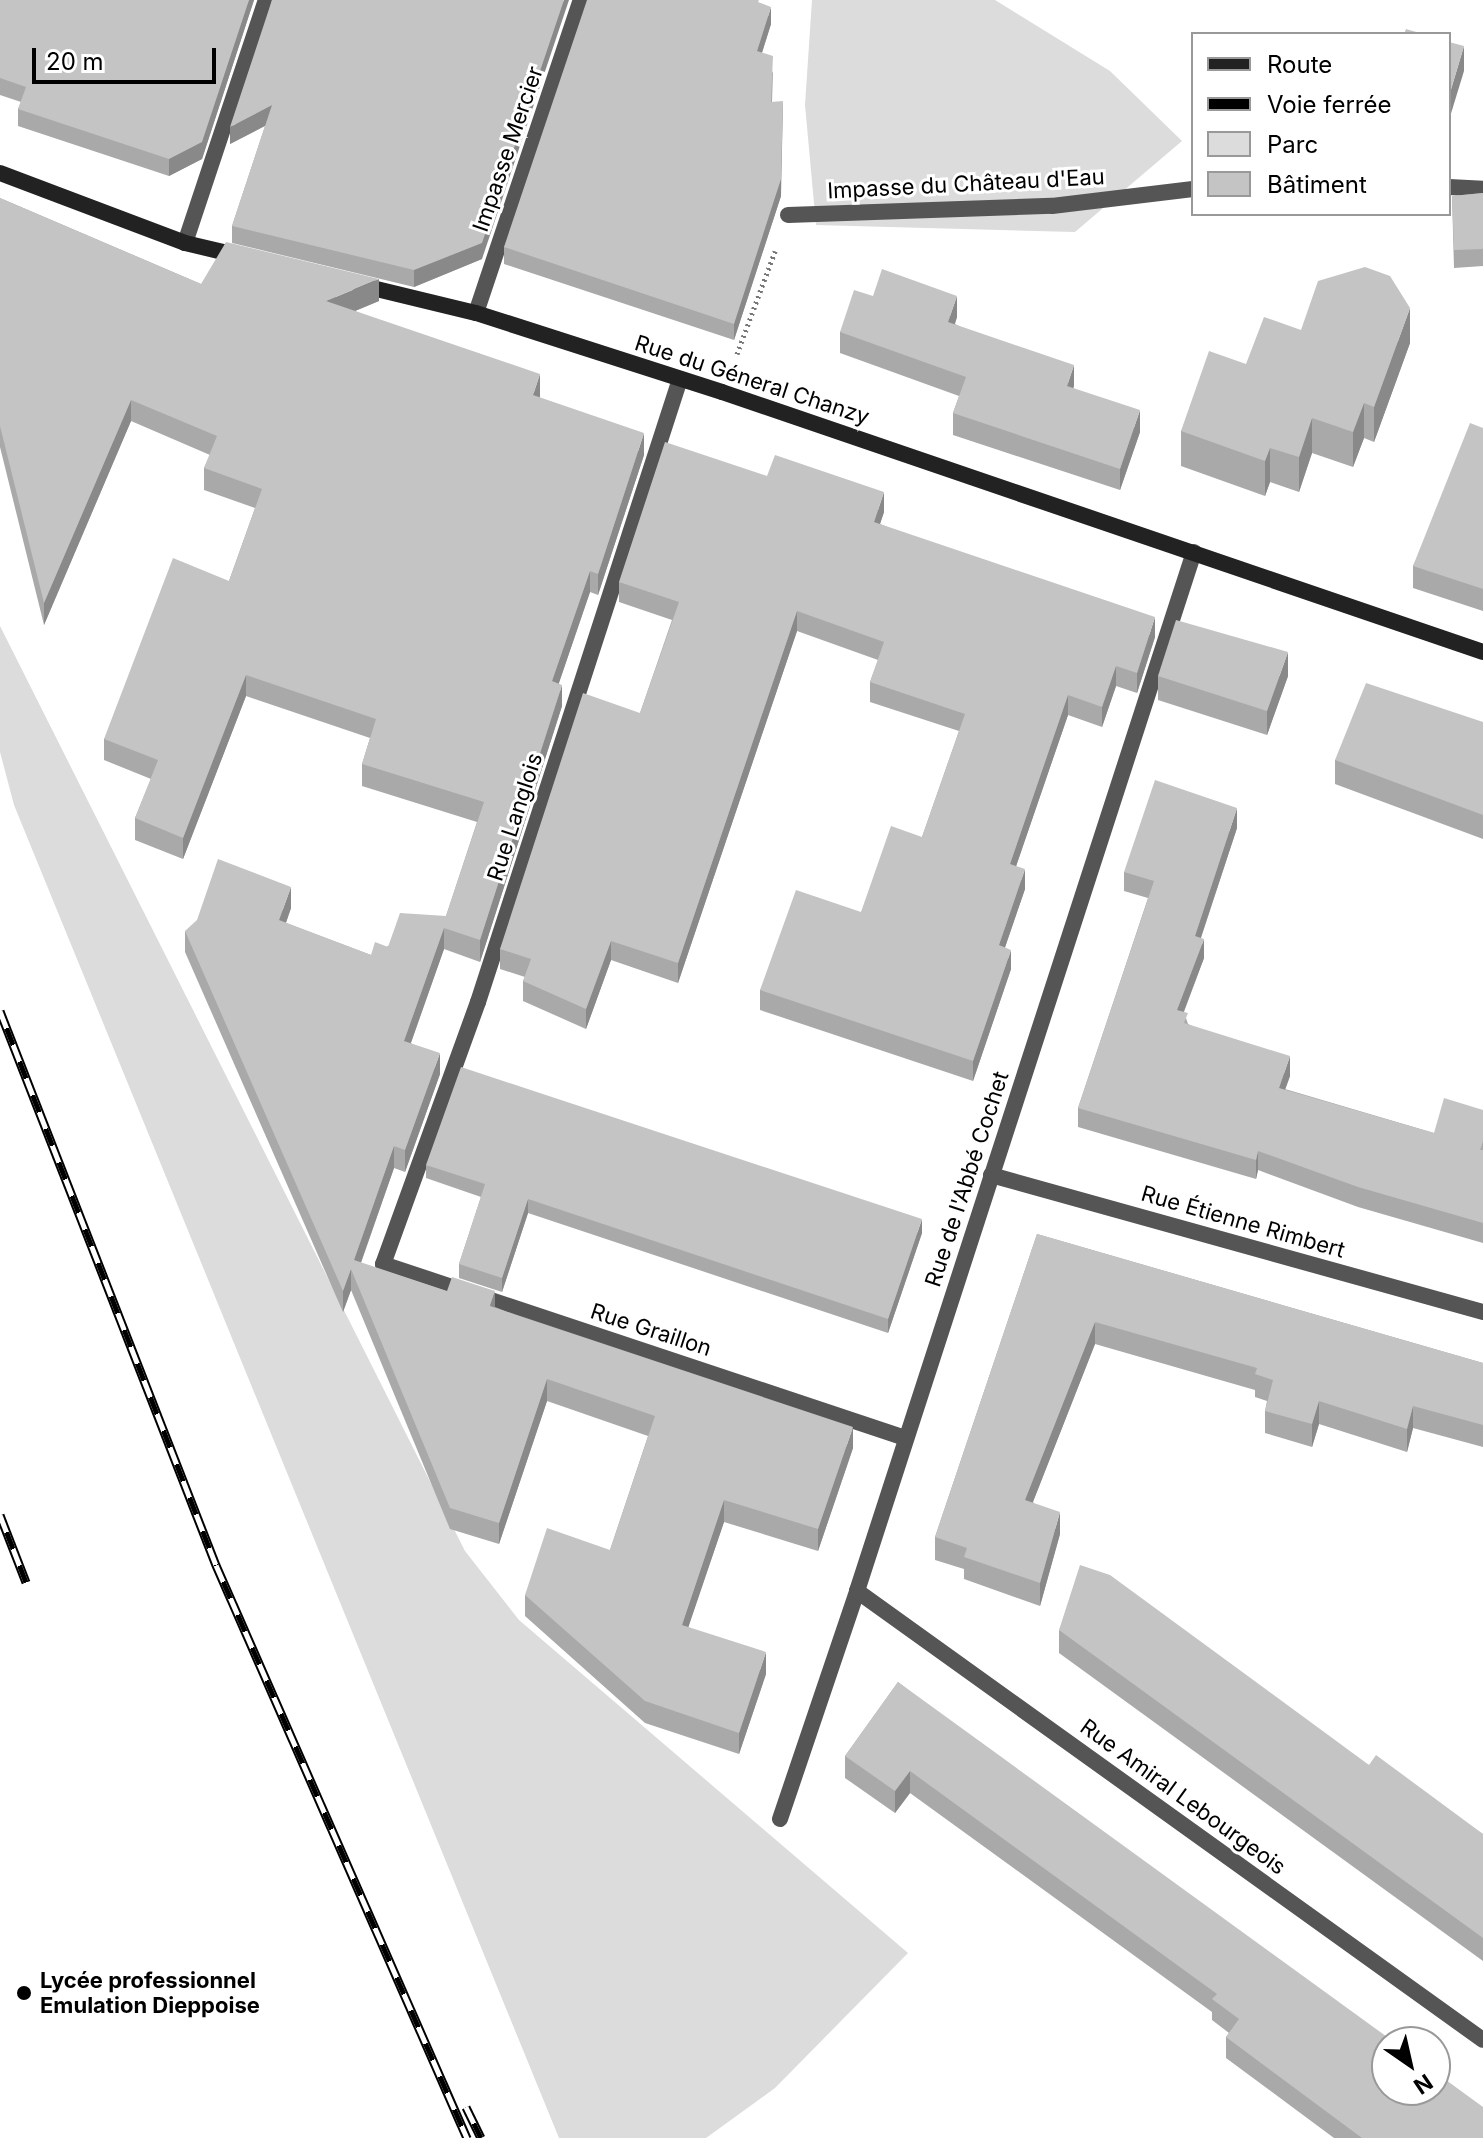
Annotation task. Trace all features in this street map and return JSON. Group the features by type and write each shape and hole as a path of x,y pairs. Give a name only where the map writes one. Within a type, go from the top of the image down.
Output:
{"main road":[{"path":"0,173 185,243 262,262"},
{"name":"Rue du Géneral Chanzy","path":"338,280 476,313 722,392 1483,652"}],"street":[{"path":"185,243 266,0"},
{"name":"Impasse Mercier","path":"476,313 581,0"},
{"path":"1451,187 1483,189"},
{"name":"Impasse du Château d'Eau","path":"788,215 1052,206 1191,189"},
{"name":"Rue Langlois","path":"383,1264 478,1002 680,379"},
{"name":"Rue de l'Abbé Cochet","path":"780,1819 1194,552"},
{"name":"Rue Étienne Rimbert","path":"991,1175 1483,1312"},
{"name":"Rue Graillon","path":"383,1264 905,1438"},
{"name":"Rue Amiral Lebourgeois","path":"857,1591 1483,2040"}],"path":[{"path":"722,392 788,215"}],"green space":[{"path":"812,0 995,0 1110,71 1182,141 1075,232 816,225 805,105"},
{"path":"0,626 465,1551 519,1620 908,1953 775,2088 706,2138 559,2138 14,805 0,752"}],"building":[{"path":"0,0 249,0 202,142 169,159 18,109 26,87 0,78"},
{"path":"272,0 564,0 482,243 414,270 232,226 272,105 230,127"},
{"path":"587,0 759,0 771,7 757,51 773,56 771,102 783,101 781,179 734,324 504,247"},
{"path":"1451,43 1464,46 1451,89"},
{"path":"1483,193 1483,249 1454,250 1452,196"},
{"path":"0,198 201,284 226,242 379,279 326,301 540,374 533,395 644,433 598,574 590,571 552,681 562,685 480,940 444,928 404,1041 440,1053 405,1150 394,1146 354,1260 447,1291 452,1277 495,1291 490,1306 853,1427 818,1529 724,1500 682,1625 766,1652 739,1733 645,1701 525,1595 547,1528 610,1550 655,1416 547,1379 499,1523 450,1508 351,1269 343,1291 185,931 197,920 218,859 291,887 279,920 371,955 375,942 388,947 400,913 446,916 484,802 362,764 376,719 246,675 183,838 135,818 158,760 104,739 173,558 229,581 262,489 204,468 217,436 131,400 44,603 0,426"},
{"path":"1365,267 1390,276 1410,308 1374,407 1364,403 1353,432 1312,418 1299,457 1270,448 1265,461 1181,431 1209,351 1246,364 1264,317 1301,330 1318,281"},
{"path":"882,269 957,296 948,322 1074,365 1067,386 1140,410 1120,469 953,413 966,377 840,332 854,290 873,296"},
{"path":"1470,423 1483,428 1483,589 1413,566"},
{"path":"665,442 767,476 775,455 884,492 874,522 1155,617 1137,673 1116,666 1102,707 1068,695 1010,864 1025,869 999,945 1011,950 973,1061 760,990 796,890 861,912 891,826 922,837 965,714 870,682 884,642 797,611 678,963 611,941 586,1009 523,981 531,959 500,949 583,693 640,713 679,602 619,582"},
{"path":"1176,620 1288,652 1267,711 1158,676"},
{"path":"1366,683 1483,722 1483,815 1335,760"},
{"path":"1155,780 1237,808 1195,936 1204,939 1177,1010 1188,1013 1184,1023 1290,1056 1279,1088 1434,1133 1444,1098 1483,1110 1480,1150 1483,1150 1483,1223 1358,1187 1258,1151 1256,1160 1078,1108 1154,881 1124,872"},
{"path":"461,1067 922,1219 888,1319 528,1199 502,1278 459,1264 485,1184 426,1165"},
{"path":"1037,1234 1483,1363 1483,1425 1413,1406 1407,1429 1319,1401 1312,1424 1265,1411 1273,1380 1255,1374 1257,1368 1095,1322 1025,1500 1060,1512 1040,1583 964,1557 967,1548 935,1537"},
{"path":"1080,1565 1110,1575 1369,1765 1376,1755 1483,1834 1483,1938 1059,1630"},
{"path":"898,1682 1372,2026 1371,2106 1451,2106 1451,2084 1483,2107 1483,2138 1362,2138 1226,2037 1239,2019 1212,1999 1217,1994 910,1771 895,1791 845,1756"}],"railway":[{"path":"0,1011 216,1565 467,2138"},
{"path":"0,1515 26,1582"},
{"path":"466,2107 481,2138"}],"place":[{"name":"Lycée professionnel Emulation Dieppoise","path":"24,1993"}]}
